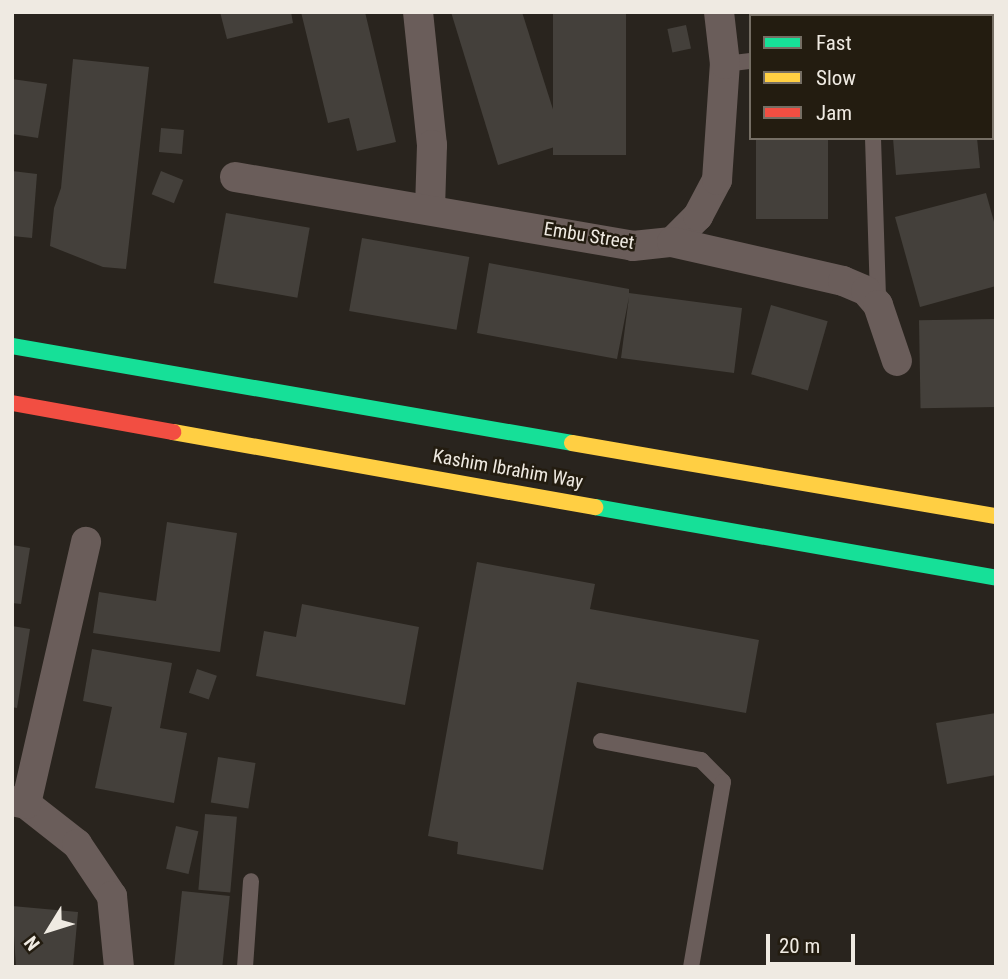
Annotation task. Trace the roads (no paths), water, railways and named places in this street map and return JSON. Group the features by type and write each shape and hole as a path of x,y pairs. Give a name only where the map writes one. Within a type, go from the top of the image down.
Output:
{"main road":[{"name":"Kashim Ibrahim Way","path":"12,346 996,516"},
{"name":"Kashim Ibrahim Way","path":"12,403 996,578"}],"street":[{"path":"418,12 432,145 430,207"},
{"path":"673,242 698,216 717,180 738,63 719,12"},
{"name":"Embu Street","path":"235,177 430,207 633,246 673,242 843,281 866,291 878,305"},
{"path":"878,305 897,360"},
{"path":"86,542 19,803 77,844 112,896 119,967"}],"lane":[{"path":"873,140 878,305"},
{"path":"601,741 701,760 723,782 691,967"},
{"path":"244,967 251,881"}]}
